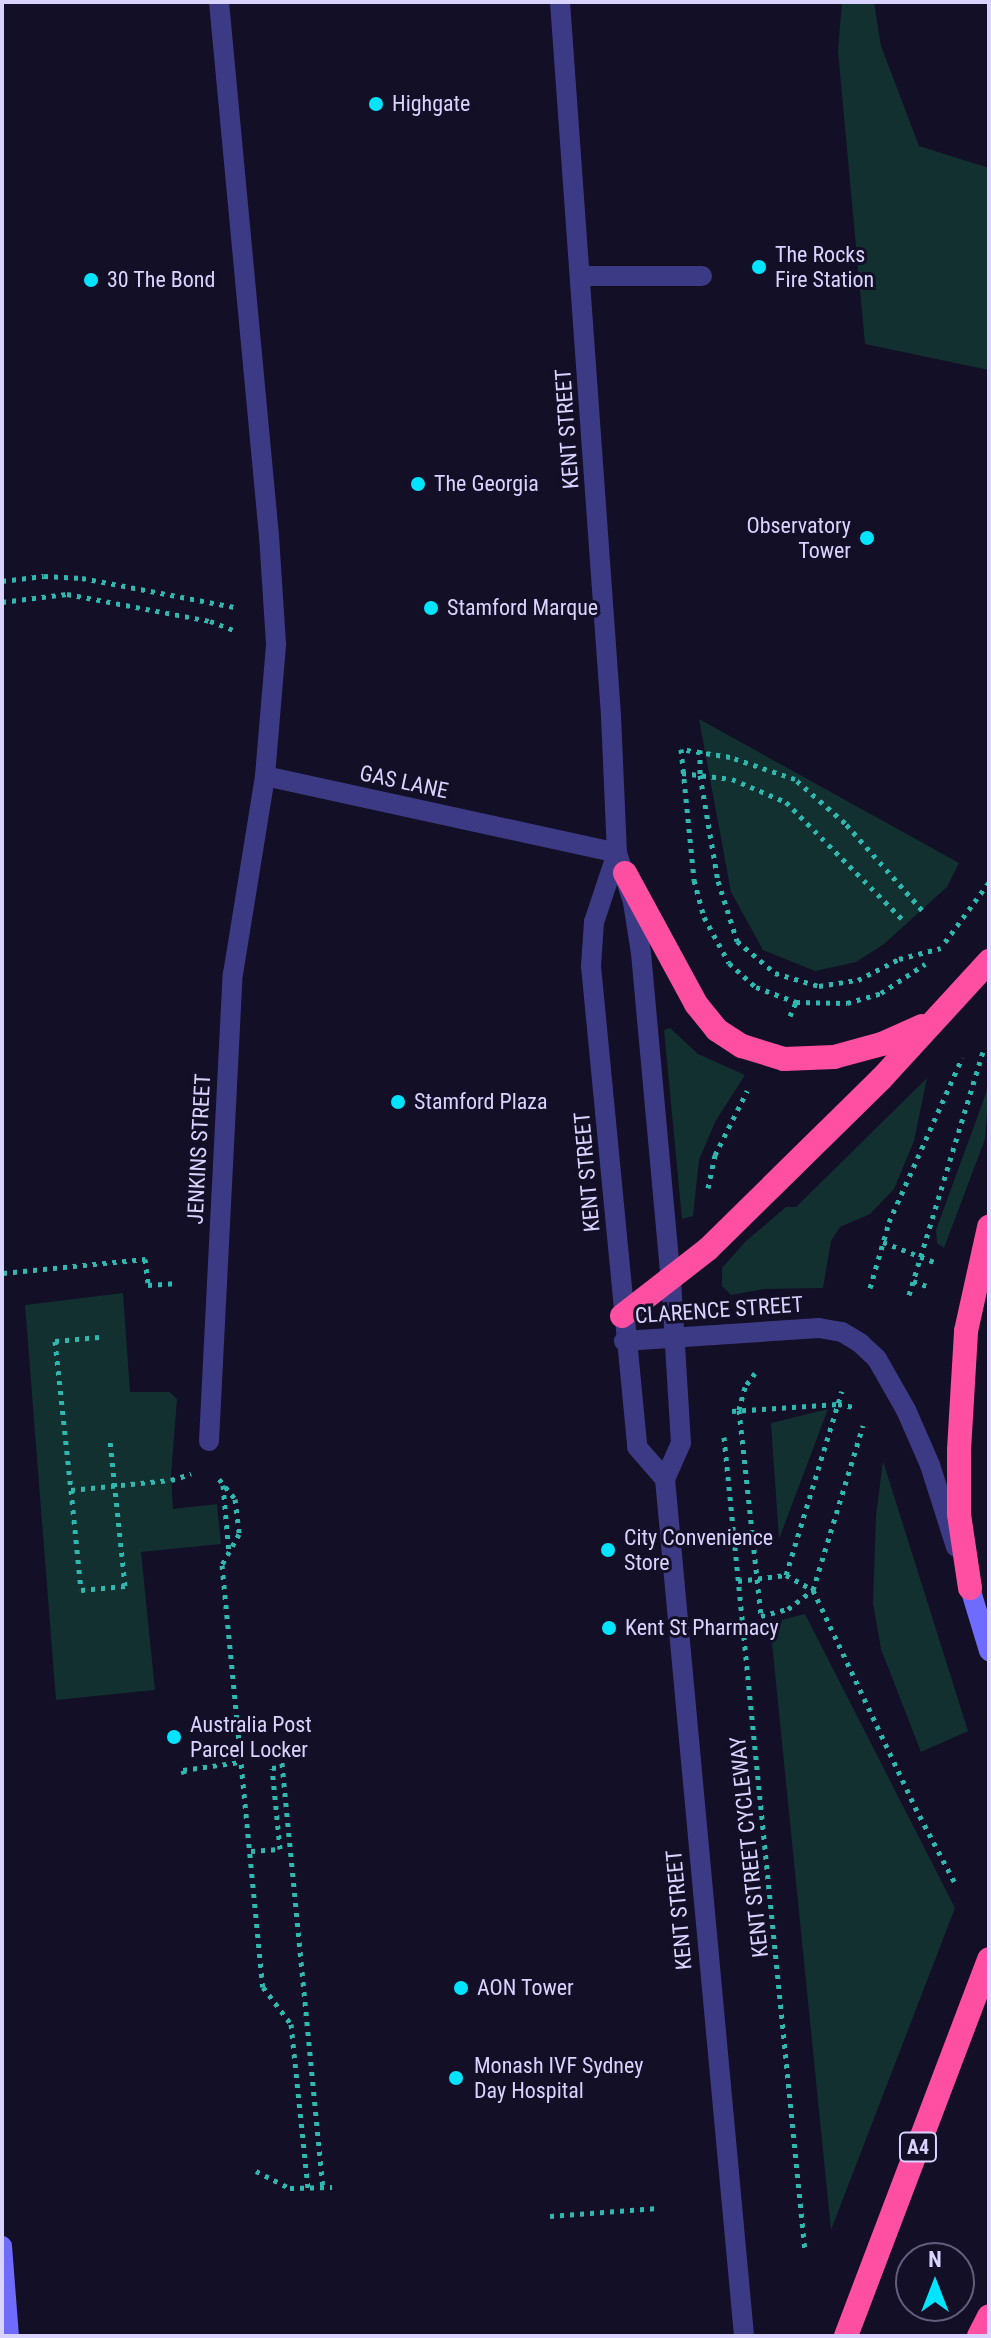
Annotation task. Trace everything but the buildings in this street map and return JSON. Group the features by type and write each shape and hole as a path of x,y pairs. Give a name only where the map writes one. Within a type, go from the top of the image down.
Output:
{"highway":[{"path":"621,863 696,1004 717,1030 742,1046 784,1059 834,1057 902,1037 941,1014"},
{"path":"623,1329 860,1100 989,961"},
{"path":"970,1588 959,1514 963,1371 973,1291 989,1227"},
{"name":"A4","path":"846,2336 989,1959"},
{"path":"979,2336 989,2316"}],"street":[{"path":"219,2 269,536 276,644 265,776"},
{"name":"KENT STREET","path":"560,2 621,863 641,953 675,1336 681,1443 665,1479 744,2336"},
{"path":"580,276 702,276"},
{"name":"GAS LANE","path":"265,776 621,863"},
{"name":"JENKINS STREET","path":"209,1441 233,974 265,776"},
{"name":"KENT STREET","path":"621,863 599,902 591,951 623,1329 637,1447 665,1479"},
{"name":"CLARENCE STREET","path":"623,1329 675,1336 819,1328 842,1332 870,1351 896,1390 930,1465 989,1651"},
{"path":"2,2246 9,2336"}],"path":[{"path":"2,581 44,576 82,578 238,608"},
{"path":"2,602 67,594 210,621 244,634"},
{"path":"922,910 845,823 795,779 700,750 681,749 694,880 704,917 729,963 756,987 796,1002 847,1003 881,993 904,979 941,948 989,882"},
{"path":"700,750 700,775 718,881 737,941 775,973 819,986 858,980 899,959 941,948"},
{"path":"682,773 732,779 786,802 904,921"},
{"path":"909,1295 983,1052"},
{"path":"870,1288 907,1178 962,1058"},
{"path":"707,1188 715,1155 746,1093"},
{"path":"883,1242 938,1263"},
{"path":"3,1273 145,1259 148,1285 215,1282"},
{"path":"913,1281 927,1286"},
{"path":"99,1337 55,1341 81,1590 125,1586 110,1441"},
{"path":"765,1364 745,1387 736,1410 761,1616 788,1609 813,1590 863,1425"},
{"path":"786,1575 842,1391"},
{"path":"736,1410 838,1404 854,1407"},
{"name":"KENT STREET CYCLEWAY","path":"724,1439 805,2252"},
{"path":"71,1490 171,1480 198,1470"},
{"path":"223,1484 229,1555"},
{"path":"235,1499 239,1534 222,1565 263,1987 291,2024 308,2188"},
{"path":"738,1581 786,1575 813,1590 915,1807 956,1885"},
{"path":"299,1751 281,1753 323,2187"},
{"path":"184,1774 183,1770 241,1762"},
{"path":"251,1851 280,1849 272,1768 282,1767"},
{"path":"256,2171 290,2188 332,2187"},
{"path":"550,2216 658,2208"}],"green space":[{"path":"842,2 874,2 881,46 919,146 989,168 989,370 865,344 838,51"},
{"path":"699,719 959,863 947,887 884,944 856,962 815,971 763,950 731,892"},
{"path":"670,1028 698,1054 745,1075 715,1122 699,1160 693,1216 682,1219 664,1030"},
{"path":"927,1078 914,1141 894,1189 870,1214 840,1227 831,1241 823,1288 764,1289 731,1295 722,1286 722,1268 746,1241 786,1207 796,1207"},
{"path":"989,1085 985,1139 944,1248 937,1243 936,1230"},
{"path":"123,1293 130,1392 170,1392 177,1399 171,1476 173,1509 217,1504 221,1544 141,1552 155,1690 56,1700 25,1305"},
{"path":"828,1409 779,1539 771,1423"},
{"path":"883,1461 968,1731 921,1752 881,1649 873,1603 876,1516"},
{"path":"805,1614 955,1908 831,2230 770,1623"}],"place":[{"name":"Highgate","path":"376,104"},
{"name":"The Rocks Fire Station","path":"759,267"},
{"name":"30 The Bond","path":"91,280"},
{"name":"The Georgia","path":"418,484"},
{"name":"Observatory Tower","path":"867,538"},
{"name":"Stamford Marque","path":"431,608"},
{"name":"Stamford Plaza","path":"398,1102"},
{"name":"City Convenience Store","path":"608,1550"},
{"name":"Kent St Pharmacy","path":"609,1628"},
{"name":"Australia Post Parcel Locker","path":"174,1737"},
{"name":"AON Tower","path":"461,1988"},
{"name":"Monash IVF Sydney Day Hospital","path":"456,2078"}]}
